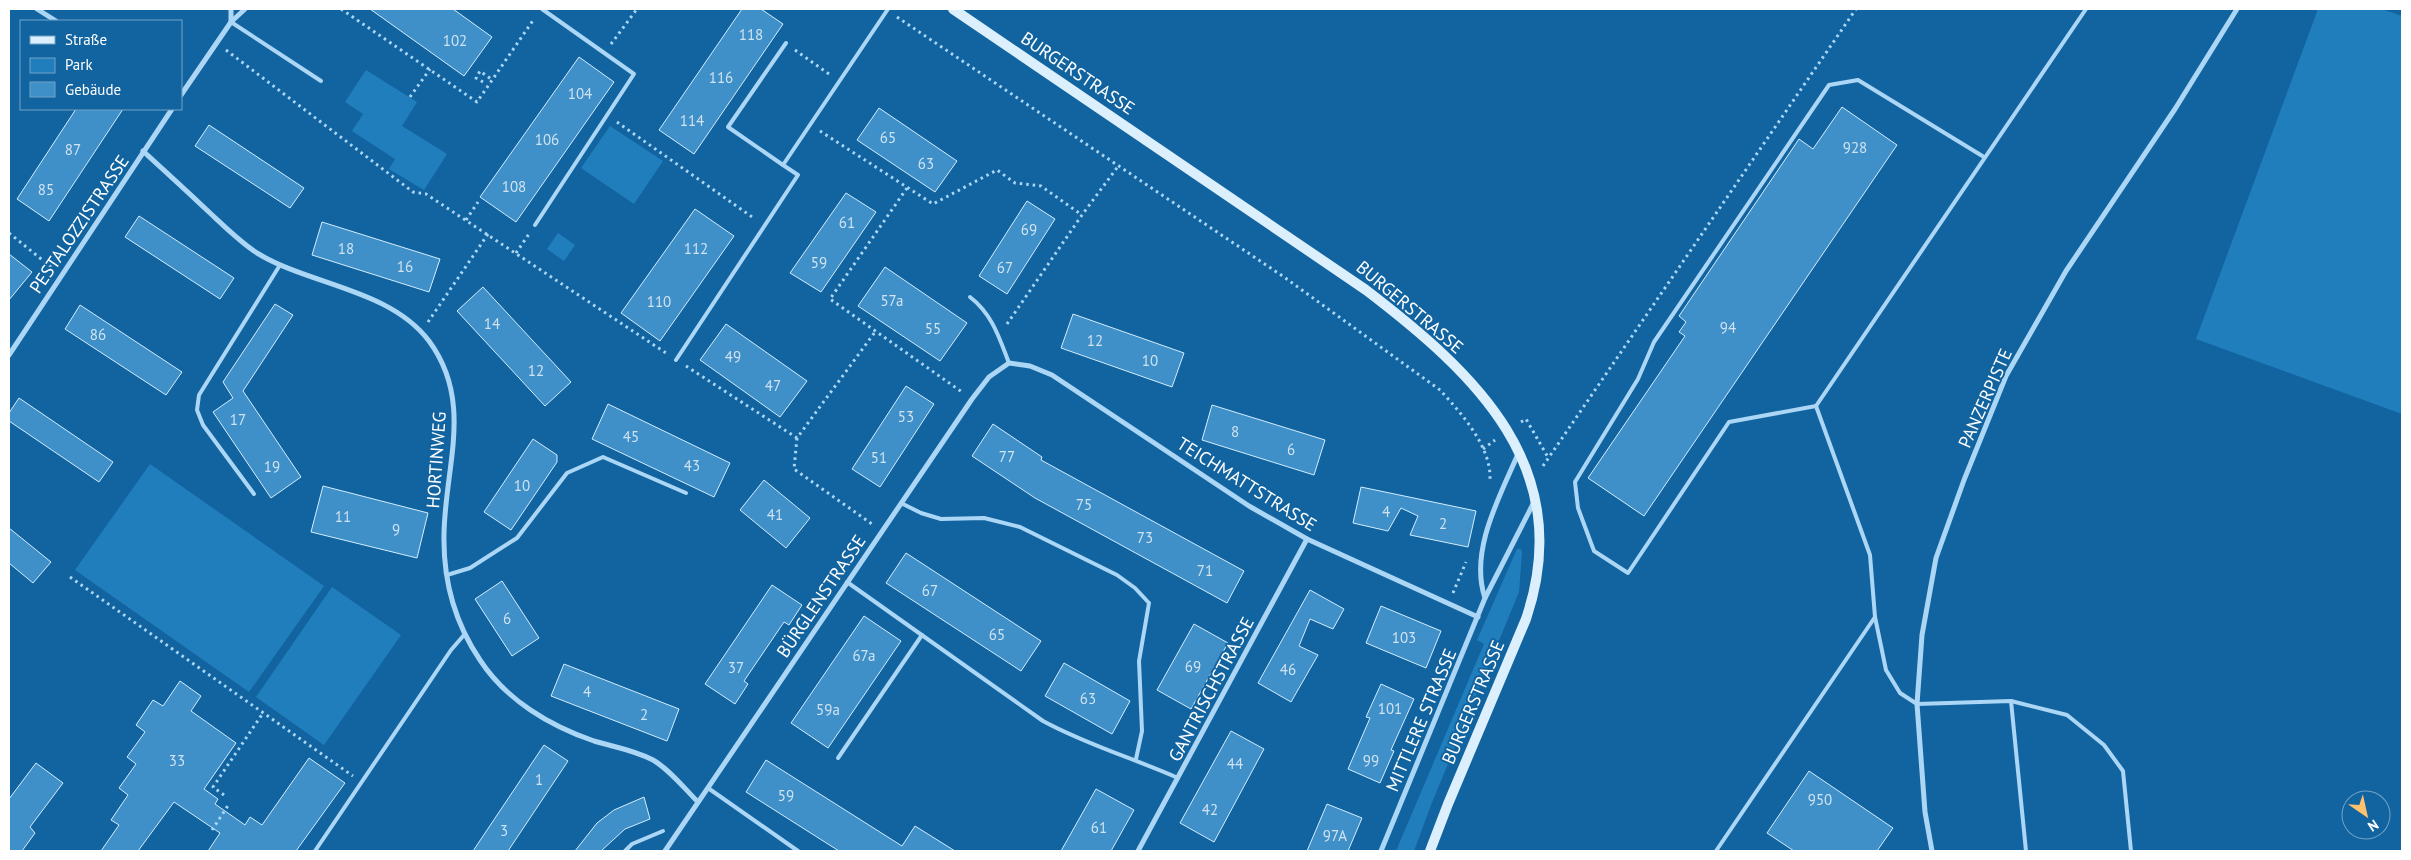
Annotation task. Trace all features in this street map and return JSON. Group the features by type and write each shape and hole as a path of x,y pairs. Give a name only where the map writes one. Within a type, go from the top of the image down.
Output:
{"main road":[{"name":"BURGERSTRASSE","path":"953,9 1366,290 1413,326 1477,390 1508,431 1520,451 1536,498 1540,543 1537,577 1532,600 1430,851"}],"street":[{"path":"37,9 54,20"},
{"path":"231,9 231,22"},
{"path":"182,93 216,42 231,22 245,9"},
{"name":"PANZERPISTE","path":"1932,851 1925,812 1917,704 1922,635 1936,558 1964,480 2006,376 2066,271 2175,109 2237,9"},
{"name":"PESTALOZZISTRASSE","path":"9,355 171,110"},
{"name":"HORTINWEG","path":"144,151 234,235 256,252 280,265 353,291 381,304 421,333 441,358 449,379 454,404 454,446 444,532 447,575 464,635 492,676 522,705 570,732 637,752 656,762 698,802"},
{"name":"BÜRGLENSTRASSE","path":"665,851 972,399 989,377 1009,363"},
{"name":"TEICHMATTSTRASSE","path":"1009,363 1030,366 1052,375 1241,500 1307,539 1448,605 1478,617"},
{"name":"MITTLERE STRASSE","path":"1485,598 1481,587 1483,547 1494,511 1520,451"},
{"name":"MITTLERE STRASSE","path":"1381,851 1485,598 1536,498"},
{"name":"GANTRISCHSTRASSE","path":"1138,851 1307,539"}],"lane":[{"path":"535,225 634,74 542,9"},
{"path":"1984,157 1858,80 1829,85 1654,342 1638,379 1575,482 1578,508 1594,551 1628,573 1729,422 1816,406 2086,9"},
{"path":"783,165 887,10"},
{"path":"231,22 320,81"},
{"path":"676,360 798,175 728,127 786,44"},
{"path":"254,494 203,425 197,410 199,396 280,265"},
{"path":"970,297 984,308 999,336 1009,363"},
{"path":"1816,406 1870,555 1875,618 1886,670 1900,693 1917,704 2011,700 2066,715 2104,745 2123,771 2131,851"},
{"path":"447,575 478,564 517,538 567,473 603,457 686,493"},
{"path":"901,503 921,513 941,519 984,518 1020,527 1117,575 1135,588 1149,603 1139,661 1142,731 1136,760"},
{"path":"847,582 1043,721 1076,739 1136,760 1178,778"},
{"path":"1716,851 1875,618"},
{"path":"315,851 450,650 464,635"},
{"path":"838,758 922,635"},
{"path":"2011,700 2026,851"},
{"path":"708,788 798,851"},
{"path":"625,851 632,844 663,831"}],"path":[{"path":"341,9 476,102 535,17"},
{"path":"604,53 637,9"},
{"path":"1508,431 1526,419 1549,459 1856,9"},
{"path":"887,10 1284,278 1440,390 1483,449 1489,461 1490,484"},
{"path":"216,42 413,192 426,194 797,438"},
{"path":"786,44 840,82"},
{"path":"410,97 430,69"},
{"path":"482,82 476,78 480,71 491,79"},
{"path":"608,116 765,225"},
{"path":"811,124 933,204 997,170 1015,183 1041,186 1082,214"},
{"path":"999,336 1082,214 1119,165"},
{"path":"906,188 830,299 972,399"},
{"path":"466,220 478,202"},
{"path":"516,253 535,225"},
{"path":"9,233 61,275"},
{"path":"421,333 488,234"},
{"path":"875,332 797,438 794,469 882,531"},
{"path":"1448,605 1466,561"},
{"path":"70,577 362,782"},
{"path":"224,795 213,787 263,713"},
{"path":"212,830 229,804"}],"green space":[{"path":"2318,9 2381,9 2402,16 2402,414 2196,339"},
{"path":"366,70 417,102 402,126 447,154 424,190 389,169 395,159 352,131 363,114 345,102"},
{"path":"610,126 663,161 634,204 581,168"},
{"path":"558,233 575,245 564,261 547,249"},
{"path":"150,464 324,586 249,692 75,570"},
{"path":"1517,549 1521,549 1522,553 1519,592 1431,805 1414,851 1396,851 1484,644 1477,640"},
{"path":"332,587 401,635 324,745 256,697"}],"building":[{"path":"370,9 453,9 492,37 464,76"},
{"path":"742,9 761,9 783,24 694,154 659,130"},
{"path":"579,57 614,82 516,222 480,197"},
{"path":"1842,107 1897,145 1644,516 1588,478 1685,336 1679,332 1686,322 1679,316 1799,139 1813,149"},
{"path":"879,108 957,161 935,192 857,140"},
{"path":"75,110 122,110 49,221 17,199"},
{"path":"209,125 304,188 290,208 195,146"},
{"path":"846,193 876,212 821,292 790,273"},
{"path":"1027,201 1055,219 1007,294 979,276"},
{"path":"695,209 734,236 660,341 621,313"},
{"path":"139,216 234,278 220,299 125,237"},
{"path":"322,222 440,259 429,292 312,255"},
{"path":"9,254 32,272 9,300"},
{"path":"885,267 967,323 940,361 858,306"},
{"path":"483,287 571,382 545,406 457,311"},
{"path":"275,304 293,315 243,391 301,477 271,498 213,412 233,398 223,382"},
{"path":"80,305 182,372 166,395 65,329"},
{"path":"1073,314 1184,353 1172,387 1061,348"},
{"path":"726,324 807,381 780,417 700,360"},
{"path":"906,386 934,404 880,487 852,469"},
{"path":"19,398 113,462 99,482 9,421 9,413"},
{"path":"608,404 730,463 714,497 592,439"},
{"path":"1212,405 1325,440 1314,475 1202,440"},
{"path":"993,424 1042,457 1041,460 1244,571 1227,603 1035,498 972,456"},
{"path":"533,439 557,455 557,462 511,530 484,512"},
{"path":"764,480 810,518 786,548 740,510"},
{"path":"323,486 428,513 417,558 311,532"},
{"path":"1361,487 1476,511 1468,547 1410,535 1418,516 1401,508 1388,531 1353,523"},
{"path":"9,528 51,562 33,583 9,563"},
{"path":"906,553 1041,641 1021,671 886,583"},
{"path":"502,581 539,638 512,656 475,599"},
{"path":"772,585 802,605 789,625 784,622 744,681 748,684 735,704 705,684"},
{"path":"1310,590 1344,609 1333,629 1310,619 1299,646 1318,655 1291,702 1258,683"},
{"path":"1381,606 1441,631 1426,668 1366,643"},
{"path":"864,616 901,641 828,748 791,723"},
{"path":"1194,624 1228,643 1191,709 1157,690"},
{"path":"1064,663 1130,701 1112,734 1045,696"},
{"path":"564,664 679,709 667,741 551,696"},
{"path":"180,681 201,696 191,711 236,743 204,789 218,799 215,804 245,825 250,817 262,825 309,758 345,783 296,851 208,851 220,833 174,802 138,851 101,851 119,825 111,820 128,795 119,788 136,764 127,757 145,732 136,725 153,700 163,706"},
{"path":"1381,684 1414,699 1391,750 1394,751 1380,783 1348,769 1370,718 1366,717"},
{"path":"1231,731 1264,749 1214,842 1180,823"},
{"path":"544,745 568,761 508,851 473,851"},
{"path":"766,760 902,846 915,826 955,851 839,851 746,792"},
{"path":"36,763 63,783 30,827 35,833 22,851 9,851 9,799"},
{"path":"1809,771 1893,828 1877,851 1794,851 1767,833"},
{"path":"1096,789 1134,810 1111,851 1061,851"},
{"path":"644,797 650,819 625,829 601,851 575,851 597,823 614,810"},
{"path":"1327,804 1362,818 1348,851 1307,851"}]}
